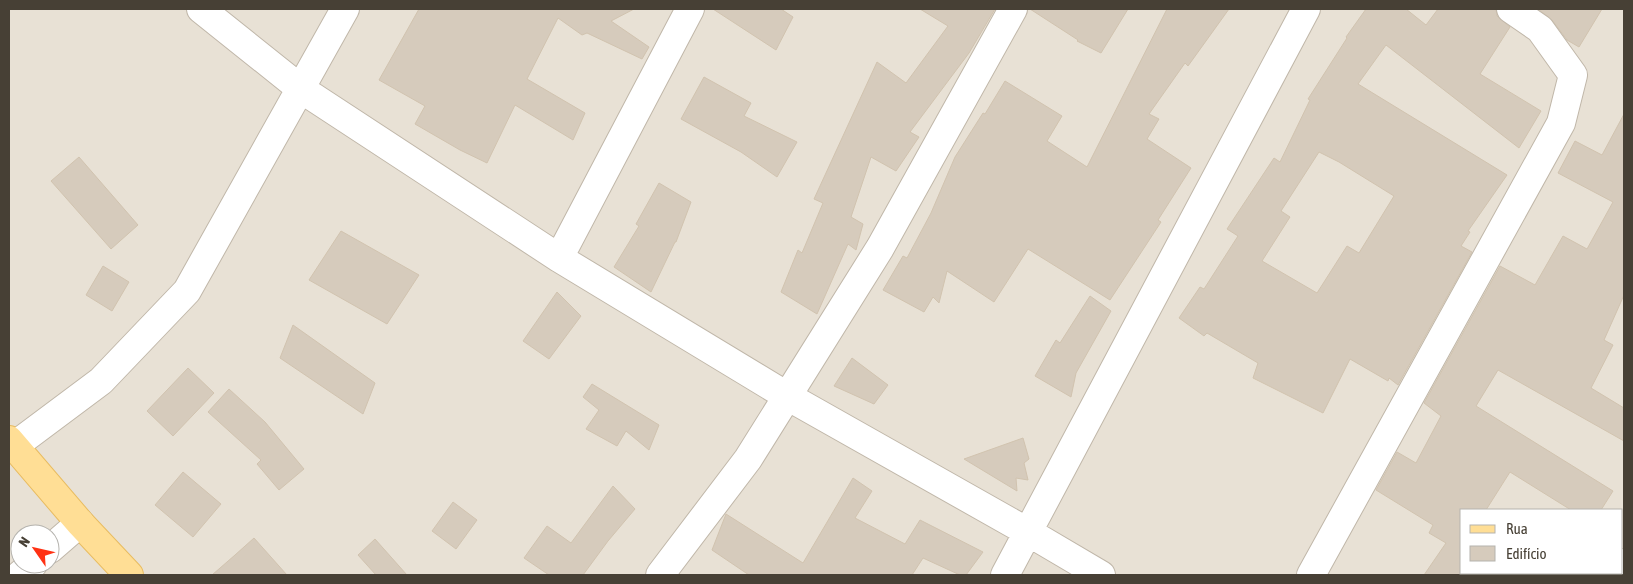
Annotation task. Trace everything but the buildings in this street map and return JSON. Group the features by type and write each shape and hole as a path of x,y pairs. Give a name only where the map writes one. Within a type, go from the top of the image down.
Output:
{"main road":[{"path":"11,443 80,523 129,575"}],"street":[{"path":"201,9 301,89 559,258 787,396 1101,575"},
{"path":"11,443 101,381 187,291 345,9"},
{"path":"559,258 690,9"},
{"path":"660,575 748,459 880,248 1013,9"},
{"path":"1005,575 1306,9"},
{"path":"1311,575 1561,123 1573,75 1540,29 1511,9"},
{"path":"60,540 80,523"}],"shaded area":[{"path":"9,9 1624,9 1624,575 9,575"}]}
